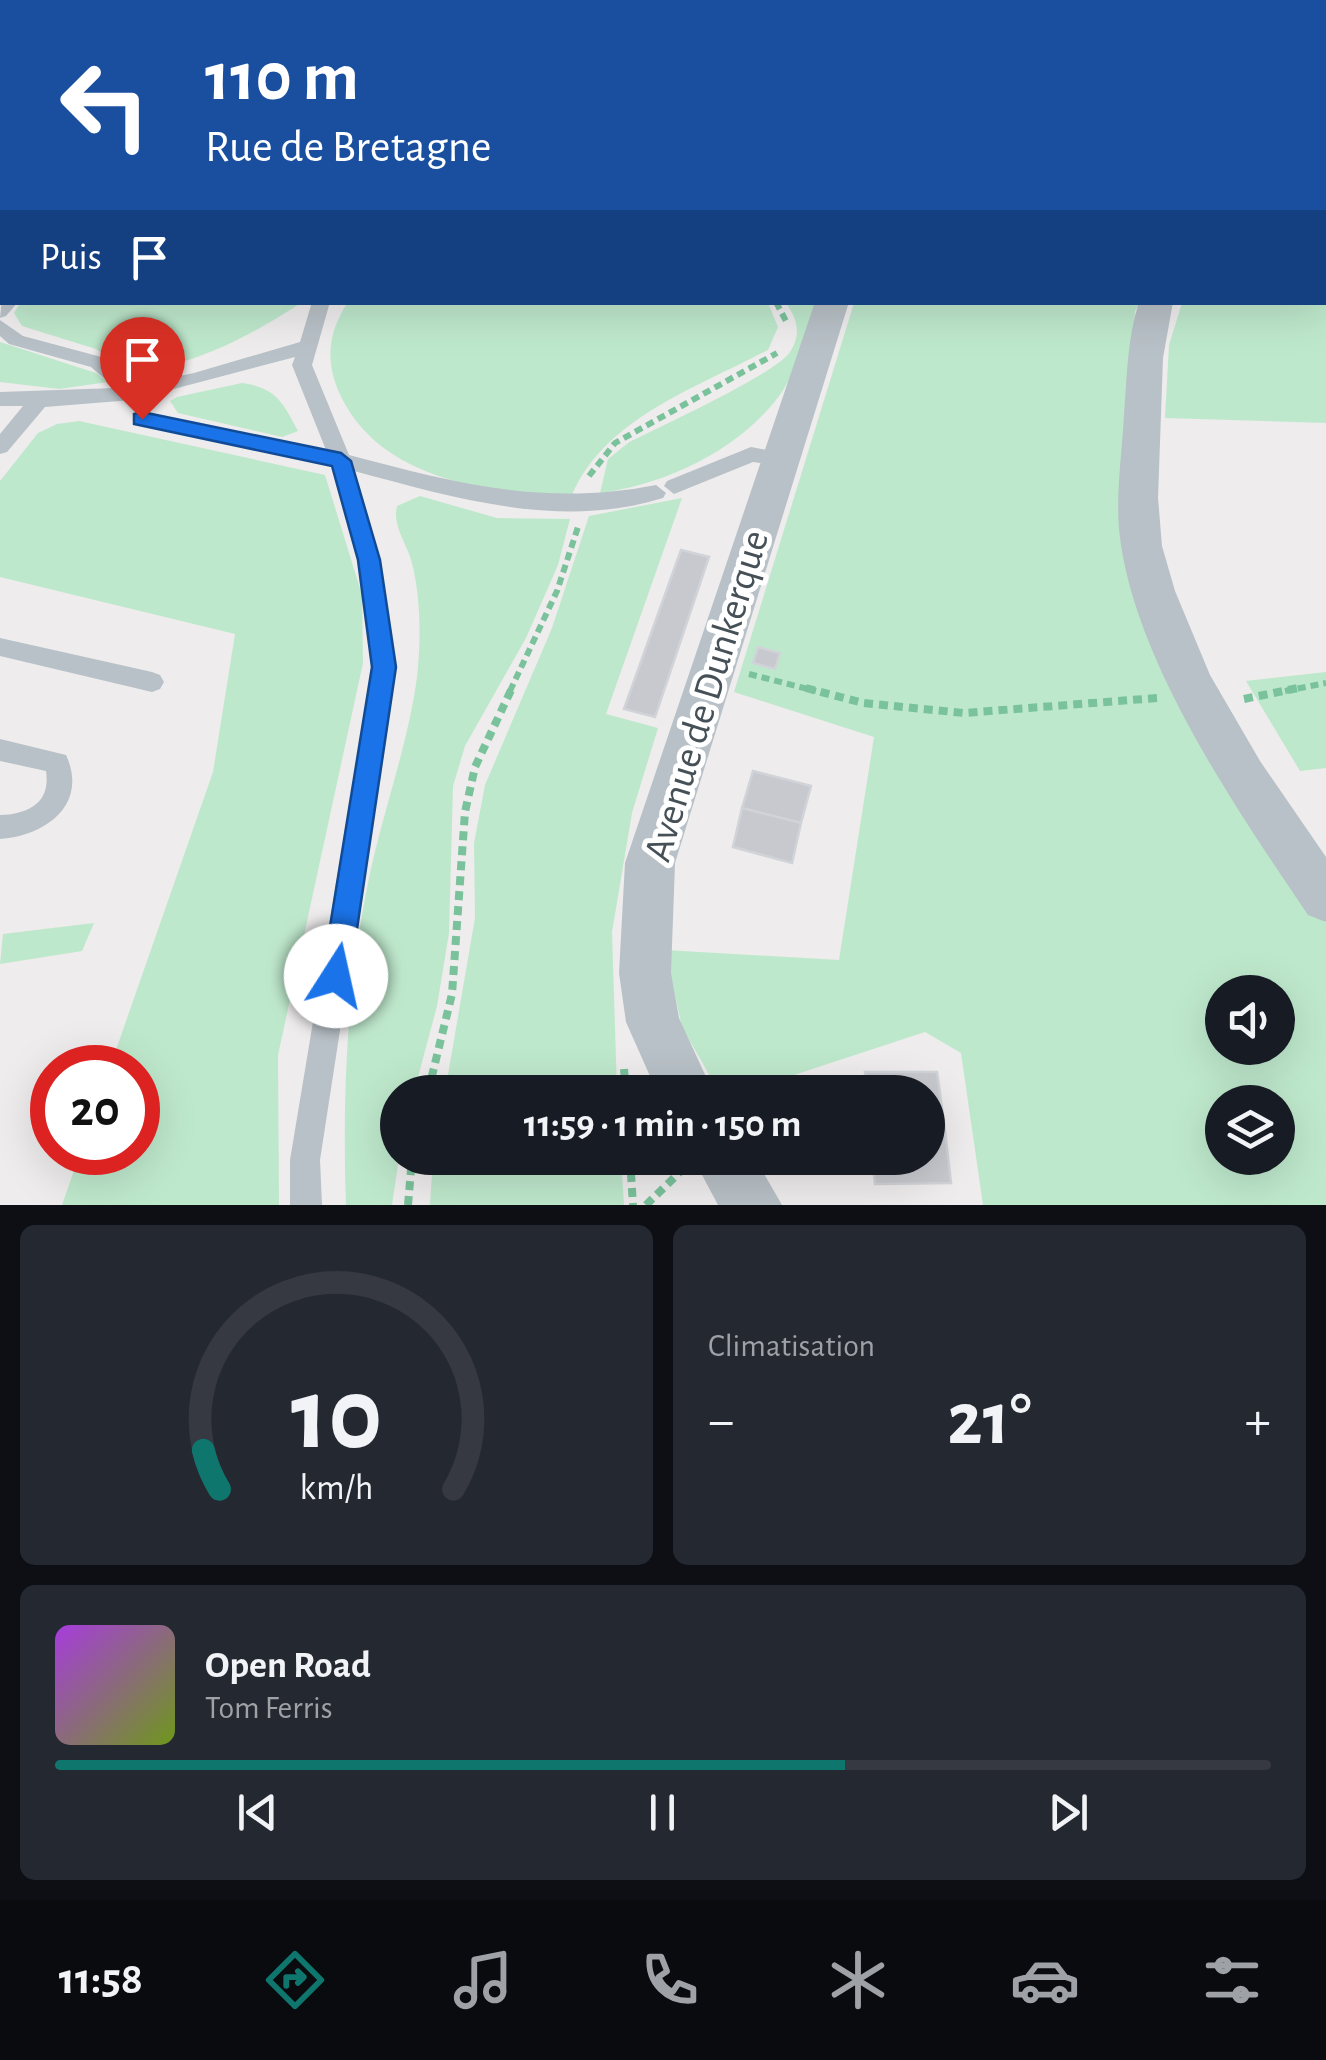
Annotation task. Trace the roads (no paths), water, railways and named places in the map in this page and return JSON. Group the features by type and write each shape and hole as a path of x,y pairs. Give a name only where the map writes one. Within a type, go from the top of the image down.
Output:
{"street":[{"name":"Avenue de Dunkerque","path":"677,1075 652,1022 645,973 650,862 831,305"},
{"path":"1155,305 1146,353 1138,516 1142,548 1185,666 1256,800 1326,898"},
{"path":"725,1175 752,1205"}],"lane":[{"path":"306,1205 305,1160 384,667 369,560 341,461 302,365 320,305"},
{"path":"0,326 16,340 98,362 132,393"},
{"path":"0,399 38,402 132,393 228,372 308,346"},
{"path":"0,448 38,402"},
{"path":"142,419 341,461 483,499 581,504 665,489 750,454 782,459"},
{"path":"0,647 152,682"},
{"path":"0,750 57,764 61,775 61,792 52,810 34,823 0,828"}]}
